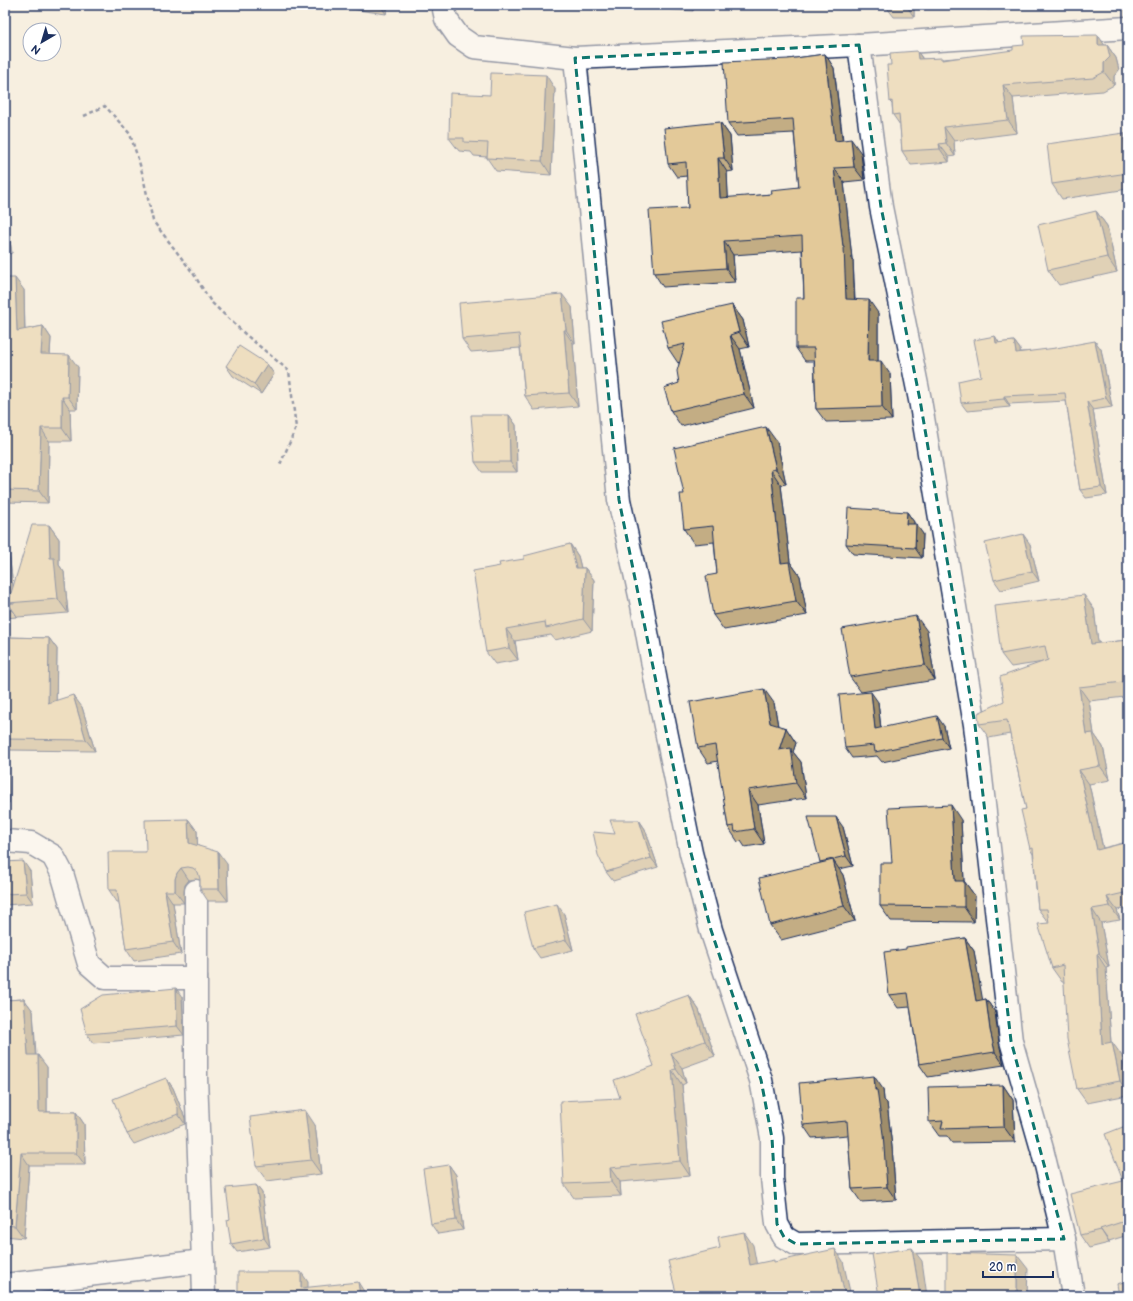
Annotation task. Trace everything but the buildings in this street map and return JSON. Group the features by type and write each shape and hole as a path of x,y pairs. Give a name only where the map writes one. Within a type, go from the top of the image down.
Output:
{"street":[{"path":"443,5 446,19 458,36 474,47 575,58 859,45 1128,28"},
{"path":"859,45 881,207 920,400 976,725 1011,1042 1042,1148 1064,1239 1073,1296"},
{"path":"575,58 619,500 642,605 691,853 711,930 761,1080 772,1138 772,1178 777,1224 784,1237 796,1244 1064,1239"},
{"path":"5,841 31,843 52,856 62,873 89,964 105,978 196,978"},
{"path":"196,891 196,1077 204,1296"},
{"path":"5,1285 203,1261"}],"path":[{"path":"84,116 105,106 130,134 141,168 153,221 193,273 211,302 245,334 289,371 296,428 280,467"}],"highlighted area":[{"path":"859,45 881,207 920,400 975,725 1011,1041 1064,1239 796,1244 784,1237 777,1224 772,1138 761,1080 711,930 691,853 619,500 575,58"}]}
